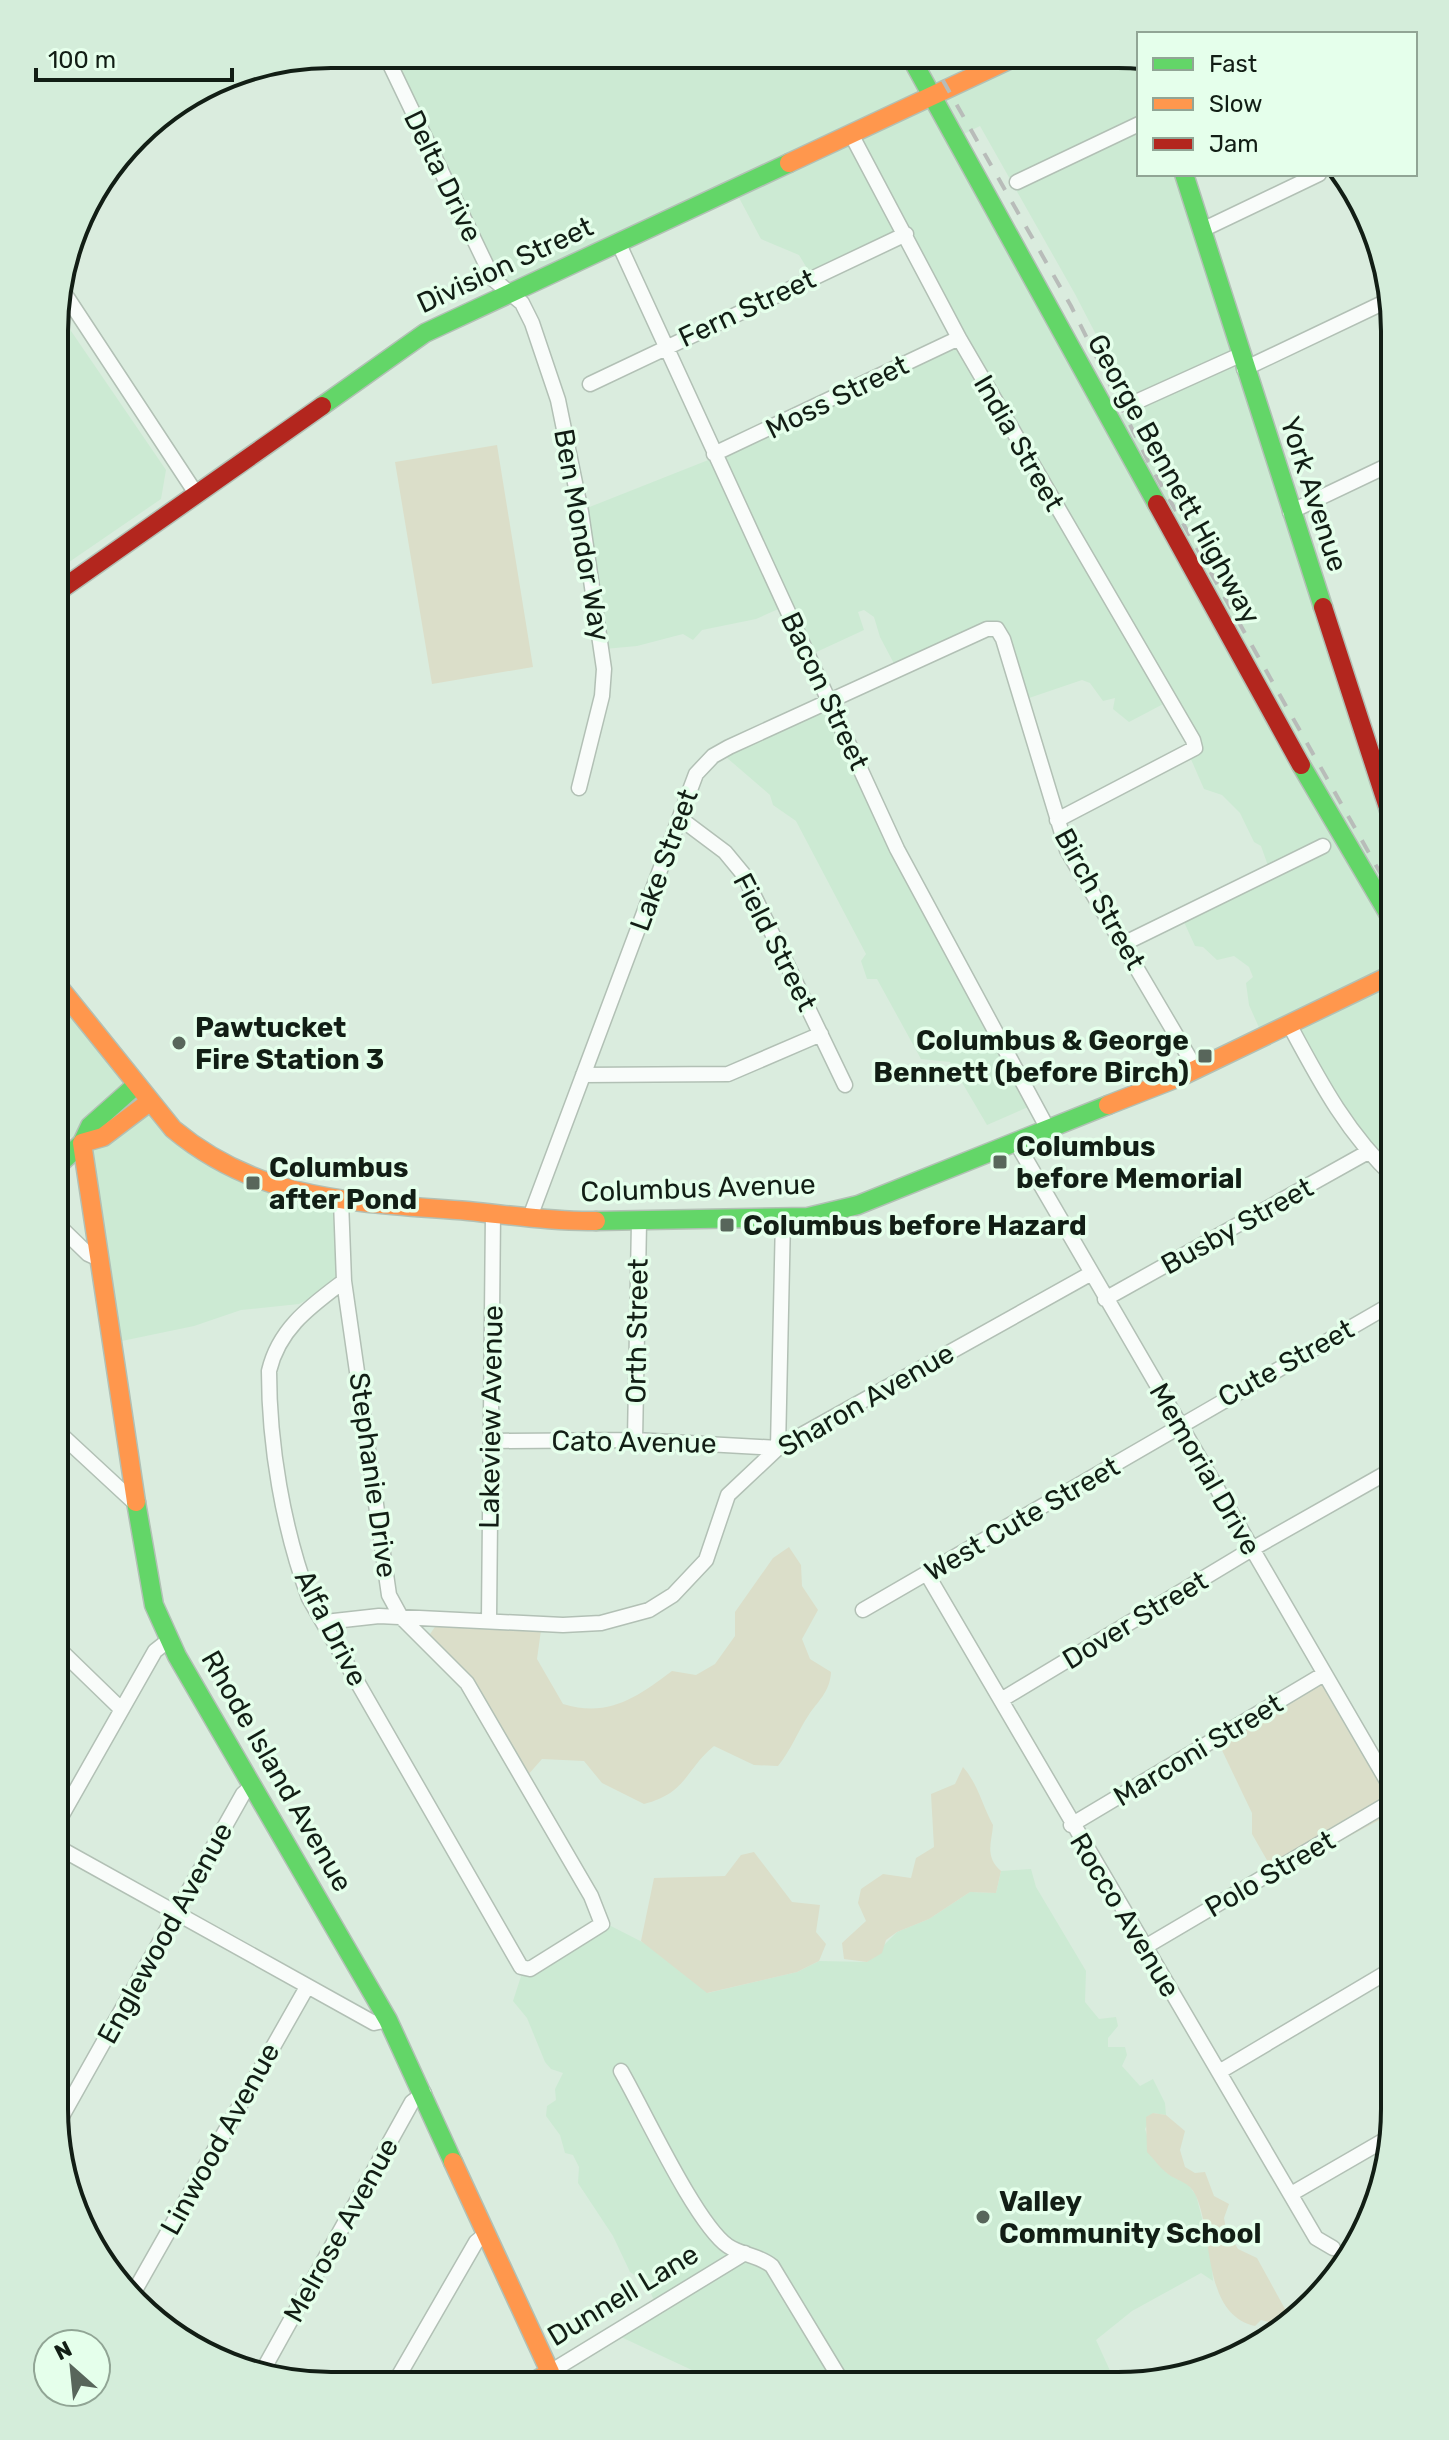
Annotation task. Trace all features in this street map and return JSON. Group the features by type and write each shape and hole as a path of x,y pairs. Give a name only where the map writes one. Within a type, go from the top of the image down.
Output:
{"street":[{"name":"Delta Drive","path":"392,68 493,279 509,292"},
{"name":"George Bennett Highway","path":"916,68 1343,841 1381,902"},
{"name":"Division Street","path":"68,585 425,333 992,68"},
{"path":"1017,182 1137,125"},
{"name":"India Street","path":"851,134 959,338 1195,748 1057,820"},
{"name":"York Avenue","path":"1185,176 1290,512 1381,786"},
{"path":"1202,230 1315,176"},
{"name":"Fern Street","path":"590,384 906,234"},
{"name":"Bacon Street","path":"618,242 897,849 1049,1131"},
{"name":"Ben Mondor Way","path":"509,292 522,303 532,323 558,400 574,468 604,669 602,696 579,788"},
{"path":"70,301 197,495"},
{"path":"1136,402 1242,362 1379,304"},
{"name":"Moss Street","path":"714,454 959,338"},
{"path":"1290,512 1381,469"},
{"name":"Lake Street","path":"530,1217 696,774 713,756 987,629 997,629"},
{"name":"Birch Street","path":"997,629 1003,639 1067,850 1196,1069"},
{"name":"Field Street","path":"681,819 725,852 744,875 845,1085"},
{"path":"1123,944 1323,846"},
{"name":"Columbus Avenue","path":"68,999 148,1103 196,1148 239,1173 288,1191 341,1201 530,1217 639,1222 808,1217 858,1205 1017,1144 1196,1069 1381,980"},
{"path":"1290,1026 1335,1108 1381,1164"},
{"path":"583,1075 728,1074 821,1034"},
{"path":"68,1156 82,1143 90,1126 135,1086"},
{"path":"82,1143 103,1137 148,1103"},
{"name":"Rhode Island Avenue","path":"82,1143 154,1605 169,1640 388,2020 551,2372"},
{"name":"Memorial Drive","path":"1017,1144 1380,1770"},
{"name":"Busby Street","path":"1105,1299 1368,1152"},
{"name":"Stephanie Drive","path":"341,1201 344,1281 373,1471 385,1579 401,1617 467,1683 591,1896 602,1924 530,1969 521,1967"},
{"name":"Lakeview Avenue","path":"489,1620 493,1213"},
{"path":"778,1448 783,1218"},
{"name":"Orth Street","path":"635,1440 639,1222"},
{"path":"68,1235 88,1254 101,1260"},
{"name":"Sharon Avenue","path":"325,1622 401,1617 563,1625 601,1623 649,1610 673,1595 706,1560 728,1495 778,1448 1090,1274"},
{"name":"Alfa Drive","path":"344,1281 297,1319 273,1350 269,1371 283,1501 297,1567 309,1598 521,1967"},
{"name":"Cute Street","path":"1180,1426 1380,1310"},
{"name":"West Cute Street","path":"863,1610 1180,1426"},
{"name":"Cato Avenue","path":"491,1441 635,1440 778,1448"},
{"path":"68,1441 136,1504"},
{"name":"Dover Street","path":"1001,1700 1252,1549 1380,1476"},
{"name":"Rocco Avenue","path":"927,1574 1071,1825 1316,2238 1333,2248"},
{"path":"68,1804 155,1651 169,1640"},
{"path":"68,1658 121,1709"},
{"name":"Marconi Street","path":"1071,1825 1324,1674"},
{"name":"Englewood Avenue","path":"68,2105 243,1794 253,1785"},
{"name":"Polo Street","path":"1145,1947 1380,1808"},
{"path":"68,1853 374,2023 388,2020"},
{"path":"1219,2072 1380,1976"},
{"name":"Linwood Avenue","path":"137,2286 307,1987"},
{"path":"621,2071 706,2224 728,2246 763,2258 772,2266 836,2372"},
{"name":"Melrose Avenue","path":"266,2364 412,2102 424,2093"},
{"path":"1291,2194 1378,2144"},
{"path":"401,2372 476,2242 487,2233"},
{"name":"Dunnell Lane","path":"563,2372 745,2253"}],"shaded area":[{"path":"396,68 1137,69 1137,176 1188,176 1378,772 1381,771 1381,1162 1293,1029 1265,1041 1249,1005 1246,983 1253,977 1249,967 1234,956 1217,960 1203,947 1195,946 1184,922 1272,877 1261,846 1254,842 1240,813 1222,795 1204,789 1190,757 1197,749 1169,701 1129,722 1113,709 1115,698 1103,701 1090,683 1082,680 1029,698 997,630 900,675 880,637 874,617 864,610 858,612 864,630 810,655 785,606 756,619 702,630 693,640 683,634 637,646 604,649 582,510 721,455 963,338 908,238 814,280 799,255 761,239 737,194 509,302","holes":["980,126 1075,294 1134,408 1114,418 958,137"]},
{"path":"68,327 166,470 161,499 68,563"},
{"path":"497,445 533,667 432,684 395,462"},
{"path":"832,707 935,919 1035,1104 987,1125 950,1062 921,1059 877,979 867,979 861,961 866,954 796,821 773,805 770,795 726,757"},
{"path":"68,997 195,1147 334,1201 343,1281 299,1304 241,1310 194,1326 117,1342 78,1144 68,1135"},
{"path":"789,1547 801,1565 802,1586 818,1610 802,1639 810,1659 831,1672 826,1691 778,1766 754,1765 714,1746 669,1794 644,1804 602,1783 584,1761 542,1759 527,1776 428,1637 439,1621 542,1623 537,1659 563,1704 579,1708 608,1707 634,1697 672,1671 696,1675 715,1664 735,1636 735,1612 773,1558"},
{"path":"1329,1679 1380,1765 1380,1820 1276,1876 1252,1834 1252,1813 1219,1744"},
{"path":"963,1767 993,1825 992,1860 1001,1871 996,1893 970,1892 929,1919 897,1932 886,1940 882,1953 867,1962 844,1959 842,1943 866,1921 858,1903 861,1889 883,1874 911,1878 916,1858 934,1847 931,1794 955,1784"},
{"path":"754,1852 792,1902 820,1905 816,1932 826,1944 819,1961 797,1972 707,1993 641,1941 654,1878 725,1876 741,1855"},
{"path":"1031,1869 1036,1887 1086,1971 1085,2002 1099,2019 1116,2017 1118,2026 1108,2038 1108,2047 1125,2047 1127,2055 1122,2066 1140,2086 1153,2079 1165,2103 1166,2115 1153,2113 1145,2129 1149,2141 1147,2146 1167,2173 1187,2183 1196,2195 1211,2253 1213,2281 1201,2273 1132,2311 1096,2340 1111,2372 695,2372 621,2337 659,2311 646,2283 630,2272 613,2236 578,2183 579,2167 573,2155 565,2153 560,2135 546,2116 547,2106 556,2100 555,2089 563,2073 551,2069 545,2062 527,2018 513,2001 524,1967 601,1921 656,1949 708,1993 797,1972 819,1961 867,1962 897,1932 929,1919 970,1892 996,1893 1001,1871"},
{"path":"1153,2113 1166,2115 1185,2131 1180,2150 1185,2167 1195,2173 1205,2172 1214,2196 1229,2204 1224,2218 1226,2229 1238,2249 1257,2258 1287,2310 1271,2323 1261,2320 1255,2326 1238,2319 1226,2306 1212,2272 1196,2196 1191,2188 1165,2172 1147,2152 1146,2117"}],"railway":[{"path":"936,68 1071,306 1150,465 1381,874"}],"traffic: fast":[{"path":"917,68 1157,504"},
{"path":"322,406 425,333 789,163"},
{"path":"1185,176 1323,607"},
{"path":"1301,765 1381,901"},
{"path":"68,1156 82,1143 90,1126 135,1086"},
{"path":"596,1221 808,1217 858,1205 1108,1105"},
{"path":"136,1502 154,1605 177,1656 388,2020 453,2162"}],"traffic: slow":[{"path":"789,163 991,68"},
{"path":"1108,1105 1182,1076 1381,980"},
{"path":"68,998 173,1129 241,1172 276,1185 350,1201 596,1221"},
{"path":"82,1143 103,1137 148,1103"},
{"path":"82,1143 136,1502"},
{"path":"453,2162 550,2372"}],"traffic: jam":[{"path":"68,585 322,406"},
{"path":"1157,504 1301,765"},
{"path":"1323,607 1381,785"}],"place":[{"name":"Pawtucket Fire Station 3","path":"179,1043"},
{"name":"Columbus & George Bennett (before Birch)","path":"1205,1056"},
{"name":"Columbus before Memorial","path":"1000,1162"},
{"name":"Columbus after Pond","path":"253,1183"},
{"name":"Columbus before Hazard","path":"727,1225"},
{"name":"Valley Community School","path":"983,2217"}]}
